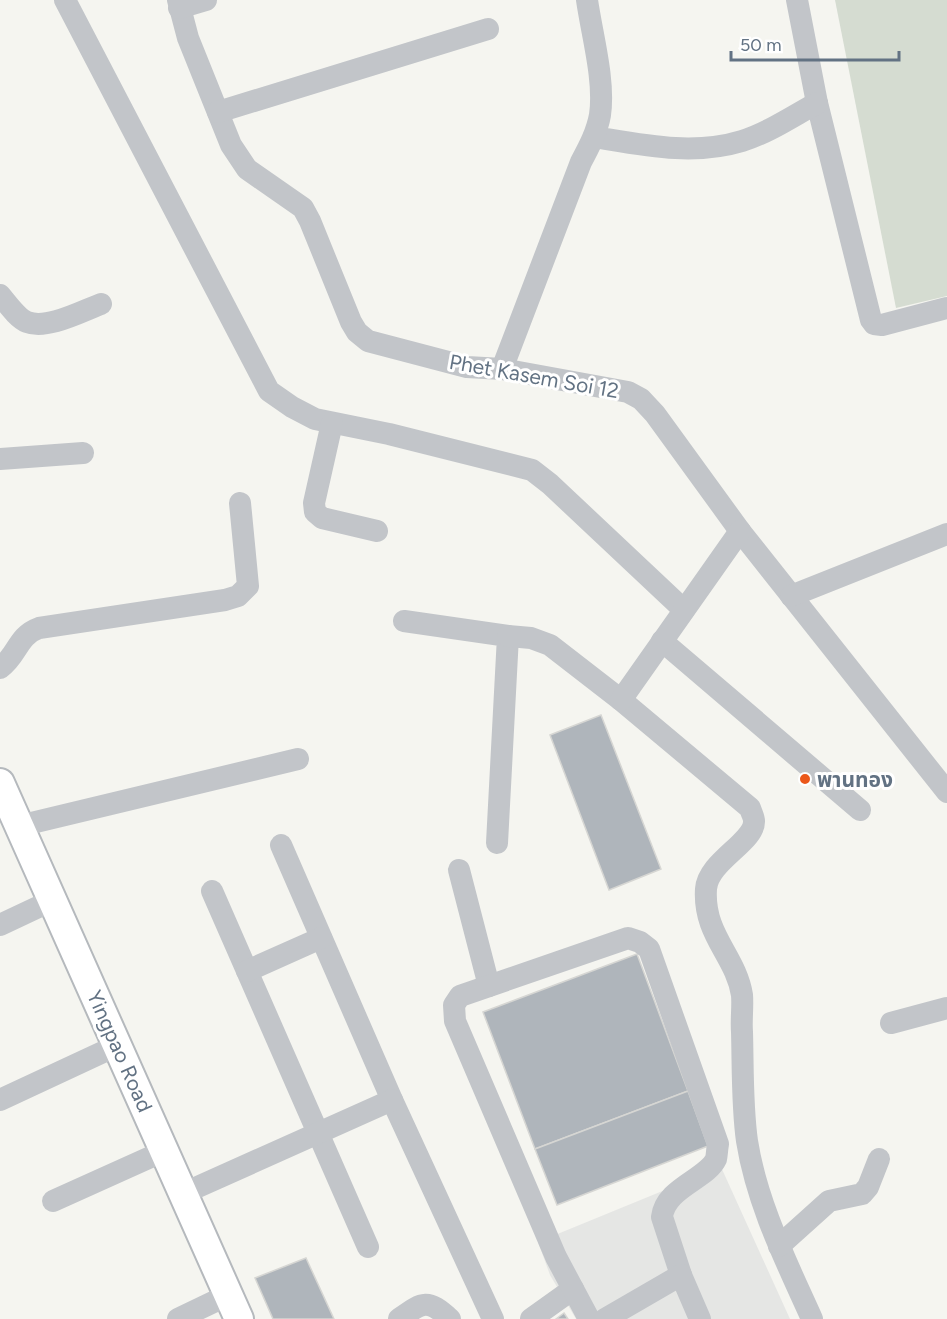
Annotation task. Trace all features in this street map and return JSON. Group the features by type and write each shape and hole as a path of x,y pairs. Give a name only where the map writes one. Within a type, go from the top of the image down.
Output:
{"main road":[{"name":"Yingpao Road","path":"0,783 234,1307"}],"street":[{"path":"65,0 269,391 315,419 400,436 532,470 550,484 684,610"},
{"path":"178,4 206,0"},
{"path":"502,369 581,162 594,137 600,115 600,86 587,0"},
{"path":"797,0 817,103 871,320 874,324 882,325 947,308"},
{"name":"Phet Kasem Soi 12","path":"178,4 188,38 231,145 247,169 303,208 357,332 368,341 467,367 502,369 628,392 641,399 655,414 740,531 947,792"},
{"path":"218,112 488,29"},
{"path":"594,137 656,147 708,148 742,141 817,103"},
{"path":"0,295 26,322 38,324 51,323 101,304"},
{"path":"332,423 314,503 315,512 322,518 377,531"},
{"path":"0,459 82,453"},
{"path":"0,668 10,659 24,637 39,628 225,600 238,596 248,586 240,503"},
{"path":"621,700 740,531"},
{"path":"791,596 947,534"},
{"path":"404,621 531,638 550,645 621,700 750,808 754,822 750,833 708,878 706,891 710,923 719,946 735,972 742,996 747,1138 753,1174 779,1246 813,1319"},
{"path":"497,843 508,636"},
{"path":"662,641 860,810"},
{"path":"19,826 297,759"},
{"path":"281,845 392,1100 493,1319"},
{"path":"459,870 489,986"},
{"path":"212,891 368,1247"},
{"path":"0,925 53,900"},
{"path":"247,971 321,938"},
{"path":"589,1319 556,1257 454,1020 454,1005 460,996 628,938 640,942 649,949 718,1144 716,1159 674,1195 663,1209 662,1217 681,1275 700,1319"},
{"path":"891,1023 947,1008"},
{"path":"0,1100 118,1045"},
{"path":"182,1194 392,1100"},
{"path":"53,1201 164,1151"},
{"path":"779,1246 830,1201 862,1194 868,1187 879,1159"},
{"path":"605,1319 681,1275"},
{"path":"531,1319 573,1289"},
{"path":"399,1319 426,1304 436,1306 450,1319"},
{"path":"178,1319 234,1307"}],"shaded area":[{"path":"835,0 947,0 947,296 896,308"},
{"path":"721,1167 790,1319 576,1319 550,1275 538,1242"}],"building":[{"path":"601,715 661,869 609,890 550,735"},
{"path":"637,954 688,1091 535,1149 483,1012"},
{"path":"688,1091 708,1146 557,1205 535,1149"},
{"path":"306,1258 334,1319 273,1319 255,1278"},
{"path":"564,1313 568,1319 556,1319"}],"place":[{"name":"พานทอง","path":"805,779"}]}
